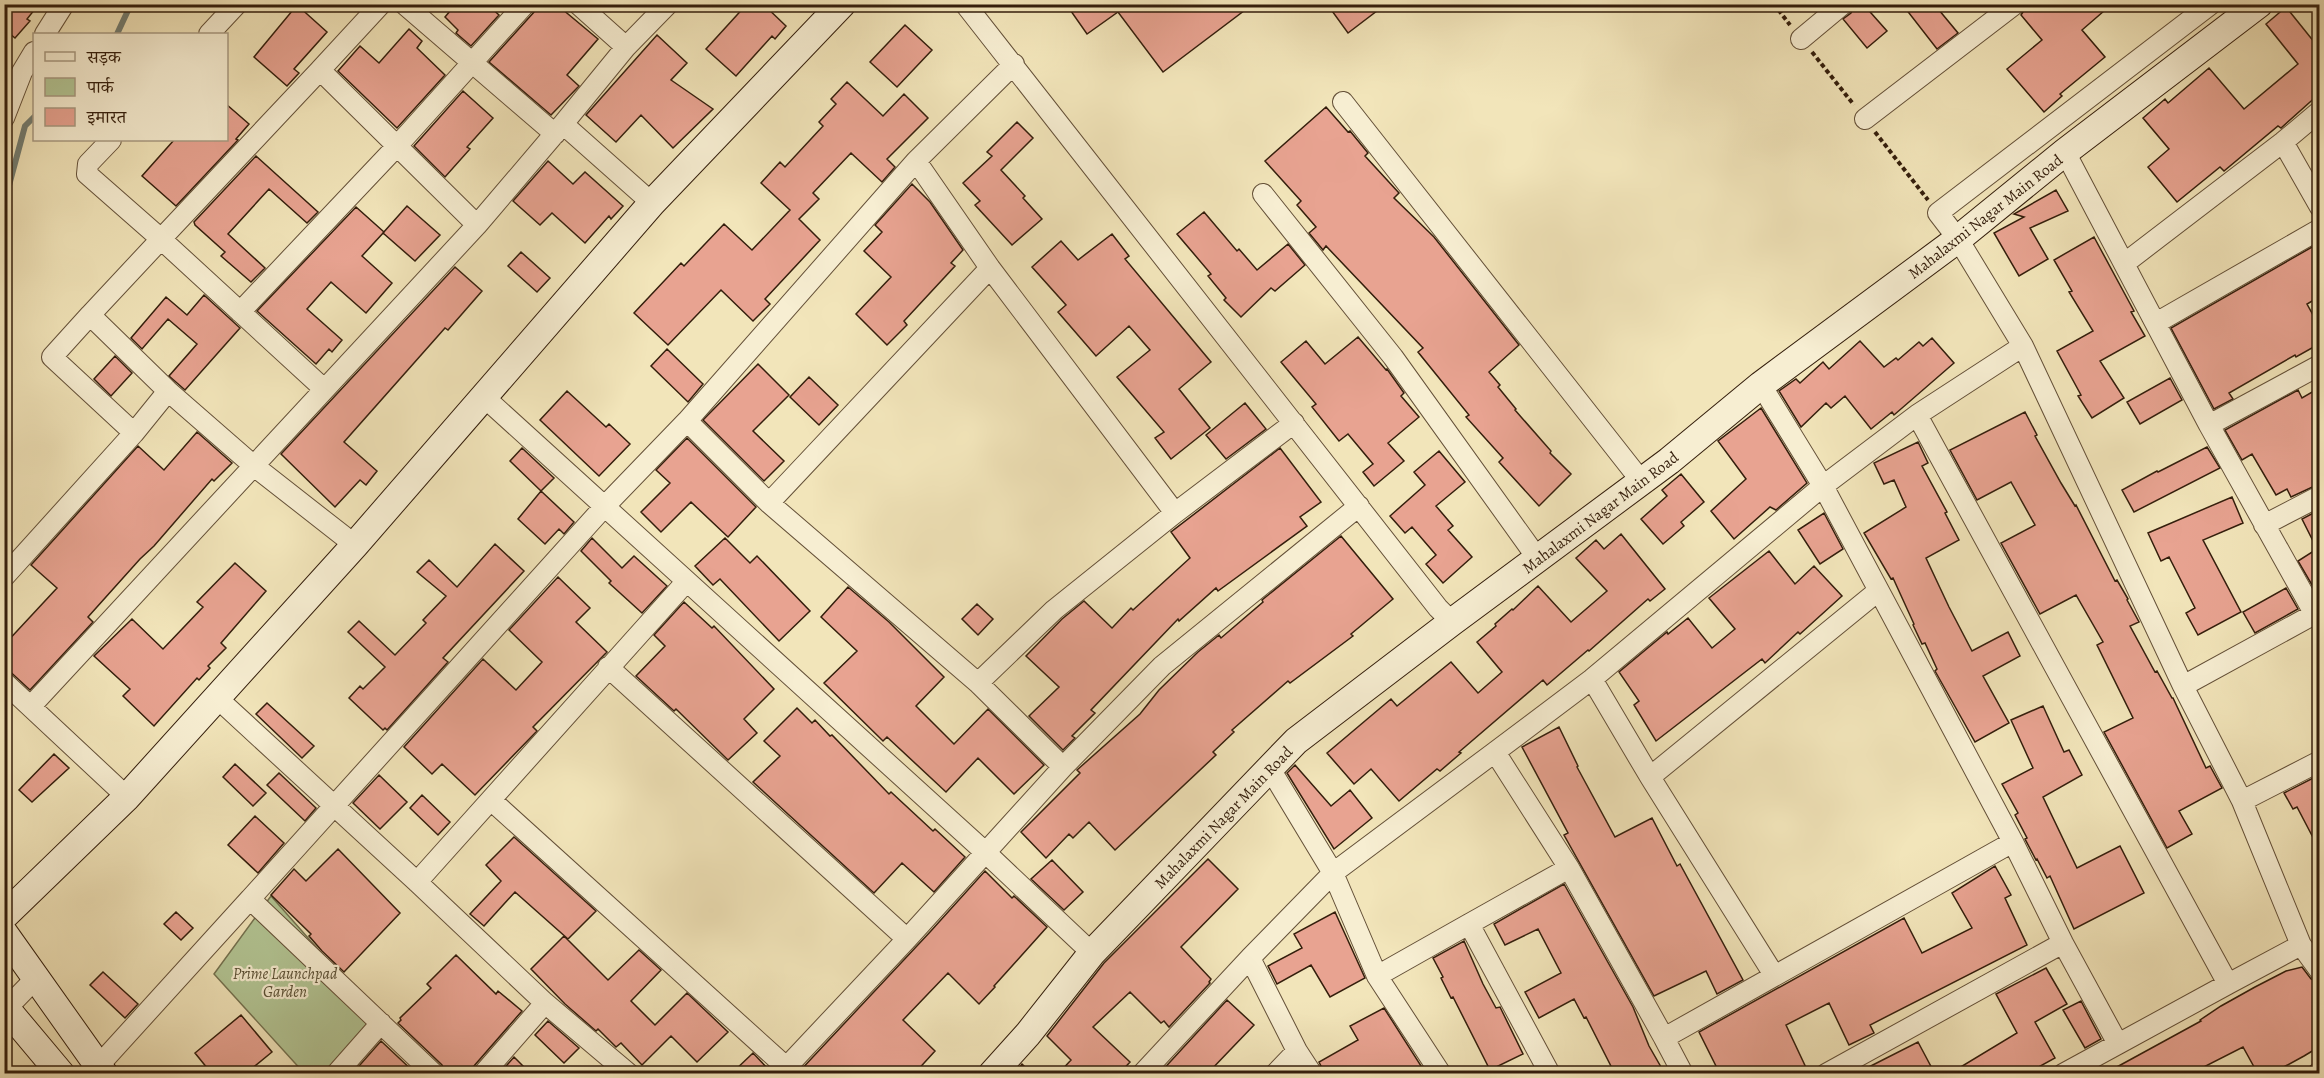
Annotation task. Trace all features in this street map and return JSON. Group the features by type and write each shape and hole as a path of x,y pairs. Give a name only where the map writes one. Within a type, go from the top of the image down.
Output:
{"street":[{"path":"46,33 64,4"},
{"path":"210,33 237,4"},
{"path":"134,433 52,357 381,4"},
{"path":"404,4 472,63 652,203"},
{"path":"240,312 397,146 525,4"},
{"path":"578,4 626,48"},
{"path":"32,705 477,225 626,48 668,4"},
{"path":"842,4 652,203 354,545 128,797 5,918 36,978 97,1071 604,507 687,421 916,161 1014,64"},
{"path":"965,4 1438,608 1452,622"},
{"path":"1801,39 1843,4"},
{"path":"1865,119 2015,4"},
{"path":"2211,4 1938,213 1958,239 2023,346 2183,686 2242,801 2301,945 2319,971"},
{"name":"Mahalaxmi Nagar Main Road","path":"992,1074 1028,1034 1092,953 1296,741 1642,482 1761,385 1958,239 2065,152 2259,4"},
{"path":"4,118 22,72 33,54"},
{"path":"320,70 477,225"},
{"path":"1343,102 1642,482"},
{"path":"2125,263 2283,142 2319,111"},
{"path":"110,141 88,164 87,174 324,389"},
{"path":"2283,142 2319,207"},
{"path":"2065,152 2209,425 2264,525 2317,612 2183,686"},
{"path":"916,161 990,268 1174,513"},
{"path":"1263,194 1393,357 1538,559"},
{"path":"2156,323 2319,228"},
{"path":"769,503 990,268"},
{"path":"90,315 168,391 254,466 354,545"},
{"path":"1142,1074 1333,873 1592,679 1823,486 1917,415 2023,346"},
{"path":"2209,425 2319,365"},
{"path":"1761,385 1823,486 2118,1044"},
{"path":"4,577 134,433 168,391"},
{"path":"483,396 985,852 1092,953"},
{"path":"1917,415 2228,984"},
{"path":"687,421 769,503 978,683 1063,767"},
{"path":"978,683 1054,610 1174,513 1294,423"},
{"path":"2264,525 2319,496"},
{"path":"491,800 783,1070 908,939 1063,767 1162,666 1359,506"},
{"path":"417,882 608,667 687,582"},
{"path":"1650,777 1878,591"},
{"path":"608,667 908,939"},
{"path":"1592,679 1650,777 1774,975"},
{"path":"4,682 32,705 128,797"},
{"path":"216,697 545,1003 628,1073"},
{"path":"1495,752 1569,868 1683,1074"},
{"path":"2242,801 2319,761"},
{"path":"1269,767 1333,873 1377,976 1440,1073"},
{"path":"1664,1038 2013,842"},
{"path":"1377,976 1569,868"},
{"path":"250,900 434,1074"},
{"path":"1469,924 1550,1074"},
{"path":"1826,1074 2063,943"},
{"path":"2063,1074 2301,945"},
{"path":"1250,958 1297,1051 1312,1074"},
{"path":"36,978 5,1008 61,1074"},
{"path":"483,1074 545,1003"},
{"path":"336,1074 381,1023"},
{"path":"1275,1074 1297,1051"}],"green space":[{"name":"Prime Launchpad Garden","path":"271,896 377,1016 327,1073 304,1073 214,974"}],"building":[{"path":"4,4 39,4 27,19 30,21 15,38 4,29"},
{"path":"456,4 487,4 499,15 471,46 456,33 458,30 445,17"},
{"path":"537,4 556,4 598,39 567,75 579,86 551,115 489,62 534,12"},
{"path":"747,4 763,4 786,26 775,39 772,36 736,76 706,49"},
{"path":"1066,4 1253,4 1163,72 1118,12 1087,34"},
{"path":"1327,4 1386,4 1348,33"},
{"path":"1855,4 1863,4 1887,31 1867,48 1843,19 1851,13"},
{"path":"1902,4 1934,4 1958,33 1937,49"},
{"path":"2028,4 2112,4 2082,30 2105,57 2060,94 2062,96 2044,112 2007,69 2042,40 2021,15"},
{"path":"297,5 327,32 294,69 299,73 287,86 254,57"},
{"path":"2286,7 2319,48 2319,94 2281,128 2278,126 2224,171 2220,167 2177,202 2148,167 2169,149 2143,118 2165,99 2168,103 2209,68 2244,109 2298,64 2266,24"},
{"path":"905,25 932,50 897,87 870,62"},
{"path":"409,29 422,41 417,48 445,75 397,128 338,71 360,46 379,63"},
{"path":"657,35 687,63 671,80 713,109 673,148 641,115 616,142 586,115"},
{"path":"847,82 883,116 904,94 928,118 887,159 895,167 882,182 851,153 813,193 819,199 799,219 820,240 765,299 770,304 753,321 721,290 668,345 634,313 681,263 684,266 724,224 752,250 790,210 761,183 780,162 785,167 823,126 819,122 836,104 831,99"},
{"path":"463,91 493,118 467,147 470,149 445,177 414,146"},
{"path":"228,106 249,124 236,139 238,140 176,206 142,176 173,141 228,141"},
{"path":"1326,107 1348,132 1350,131 1368,153 1365,156 1399,193 1394,198 1434,237 1519,345 1489,372 1515,410 1551,451 1550,453 1571,474 1539,506 1499,462 1503,458 1466,417 1469,415 1418,352 1423,348 1326,246 1323,250 1309,233 1316,227 1297,205 1301,201 1265,161"},
{"path":"1017,122 1033,138 1001,170 1042,219 1012,245 975,205 980,201 963,183 992,156 987,152"},
{"path":"256,156 318,212 307,223 269,189 228,234 265,268 251,282 221,256 225,252 194,222"},
{"path":"548,161 573,184 585,172 623,206 611,219 609,216 585,243 552,213 540,225 513,201"},
{"path":"912,184 930,202 963,250 951,263 955,266 904,321 907,325 887,345 856,314 891,277 864,251 882,232 875,225"},
{"path":"2056,190 2068,211 2030,228 2048,259 2019,276 1994,233 2024,217 2014,214"},
{"path":"407,206 440,235 415,261 383,233"},
{"path":"356,207 384,232 362,256 392,283 366,313 331,282 307,309 342,340 332,352 329,349 316,364 257,311"},
{"path":"1204,212 1237,251 1239,249 1257,270 1288,244 1305,265 1275,291 1271,288 1241,317 1224,300 1226,298 1208,276 1211,274 1177,234"},
{"path":"1112,234 1129,256 1125,259 1211,362 1179,389 1210,428 1171,459 1155,438 1164,432 1117,377 1150,350 1129,326 1096,356 1058,312 1066,305 1032,267 1061,241 1078,260"},
{"path":"2094,237 2145,336 2100,361 2124,398 2092,418 2078,396 2081,395 2057,351 2093,331 2069,292 2072,291 2054,260"},
{"path":"2319,243 2319,297 2307,304 2319,326 2319,344 2296,357 2295,355 2229,393 2233,399 2214,409 2171,328"},
{"path":"521,252 550,278 537,292 508,266"},
{"path":"455,267 482,291 448,330 445,328 344,442 377,471 366,485 360,480 335,507 281,454"},
{"path":"204,295 240,328 185,390 169,376 197,344 168,319 142,349 131,338 166,297 187,315"},
{"path":"1358,337 1387,369 1404,393 1401,396 1419,417 1388,443 1404,461 1374,486 1363,472 1373,464 1348,434 1339,441 1312,407 1316,404 1281,362 1306,341 1325,364"},
{"path":"1932,338 1954,363 1894,415 1892,412 1871,429 1845,396 1831,408 1826,403 1801,427 1779,391 1796,379 1800,383 1823,362 1829,369 1860,341 1884,367 1896,358 1898,360 1919,342 1923,346"},
{"path":"667,349 703,384 688,402 651,366"},
{"path":"115,356 132,373 111,396 94,379"},
{"path":"758,364 789,395 753,431 784,461 764,481 703,420"},
{"path":"809,377 838,405 819,425 790,397"},
{"path":"2170,378 2182,400 2140,424 2127,402"},
{"path":"2319,388 2319,484 2291,497 2287,489 2276,495 2252,454 2242,460 2225,430 2298,390 2302,398"},
{"path":"567,391 606,427 609,424 630,444 599,476 540,420"},
{"path":"1245,403 1266,429 1226,459 1206,435"},
{"path":"1761,408 1807,483 1776,510 1770,507 1734,539 1711,511 1746,479 1718,441"},
{"path":"2025,412 2037,435 2035,436 2076,505 2115,581 2117,580 2128,599 2139,622 2130,626 2155,672 2157,671 2173,698 2206,768 2210,766 2222,788 2179,811 2192,834 2167,848 2104,732 2133,718 2097,645 2103,642 2076,595 2040,614 2001,543 2035,525 2011,482 1977,500 1950,450"},
{"path":"197,432 232,463 214,481 212,479 88,617 93,622 30,690 4,666 4,645 57,588 31,565 138,446 164,470"},
{"path":"687,438 756,507 728,537 691,502 661,532 641,512 670,483 656,470"},
{"path":"1918,442 1928,463 1922,466 1959,540 1926,558 1949,607 1972,651 2008,632 2020,656 1983,676 2009,723 1975,742 1935,671 1937,669 1925,643 1922,644 1893,578 1891,579 1864,533 1906,507 1894,480 1884,484 1874,463"},
{"path":"2207,447 2220,468 2134,512 2122,490"},
{"path":"522,448 554,478 541,491 510,461"},
{"path":"1280,448 1321,502 1300,517 1307,526 1218,591 1216,588 1179,621 1178,619 1091,710 1095,713 1072,736 1075,738 1063,750 1029,716 1059,687 1026,656 1062,619 1084,601 1112,628 1131,608 1133,610 1190,558 1171,532"},
{"path":"1439,451 1465,482 1436,506 1453,526 1448,530 1472,557 1443,583 1426,564 1436,555 1412,527 1405,533 1390,516 1425,485 1414,472"},
{"path":"1681,474 1704,502 1681,522 1684,526 1663,544 1641,519 1667,496 1662,490"},
{"path":"541,491 574,522 564,534 559,529 545,544 518,519"},
{"path":"2232,497 2243,523 2203,540 2241,612 2198,635 2186,613 2195,608 2169,557 2161,561 2148,533"},
{"path":"2319,510 2319,597 2298,561 2317,549 2302,519"},
{"path":"1824,513 1843,549 1820,564 1798,530"},
{"path":"1621,534 1665,589 1650,601 1648,599 1547,685 1543,680 1440,771 1437,769 1399,801 1371,769 1354,784 1327,753 1391,699 1397,706 1451,662 1478,693 1502,672 1477,642 1538,586 1571,622 1607,591 1576,558 1596,540 1604,549"},
{"path":"1341,536 1393,599 1351,634 1353,636 1290,683 1288,681 1232,730 1234,732 1213,752 1216,755 1115,850 1089,822 1073,838 1069,834 1046,858 1021,832 1080,773 1077,770 1140,714 1159,690 1198,652 1219,635 1221,638 1263,602 1262,600"},
{"path":"592,538 622,568 634,556 667,586 642,613 609,583 611,581 581,551"},
{"path":"725,538 750,563 757,556 810,611 779,641 720,579 713,585 695,566"},
{"path":"495,544 524,571 443,658 448,662 387,730 385,728 383,730 349,698 360,686 363,689 385,667 348,632 359,621 395,655 426,623 423,620 446,596 417,572 429,560 457,587"},
{"path":"1769,551 1795,584 1814,566 1842,596 1765,663 1762,659 1656,741 1634,705 1639,701 1619,672 1667,632 1668,634 1688,618 1712,648 1735,629 1709,598"},
{"path":"235,563 266,591 221,643 226,648 208,666 210,668 199,680 197,678 154,726 123,696 130,689 94,656 132,619 163,649 203,607 197,602"},
{"path":"558,577 590,608 576,622 607,652 533,727 537,731 475,795 442,764 432,774 404,747 483,659 516,690 542,662 509,630"},
{"path":"848,587 889,622 944,677 916,706 954,744 988,709 1044,765 1014,794 978,758 946,792 887,737 883,741 824,683 857,651 821,617"},
{"path":"2286,588 2298,609 2255,633 2243,612"},
{"path":"684,602 712,628 714,626 774,689 744,719 757,733 728,760 676,709 674,711 636,676 665,646 654,635"},
{"path":"977,604 993,619 978,635 962,619"},
{"path":"267,703 314,746 302,758 256,714"},
{"path":"2043,706 2064,752 2069,750 2082,775 2043,797 2077,868 2120,846 2144,893 2074,929 2050,876 2047,878 2025,839 2027,838 2015,815 2018,813 2002,784 2033,768 2011,720"},
{"path":"797,708 812,723 815,720 830,736 832,735 889,794 891,792 965,857 934,892 902,863 874,893 753,782 780,756 764,741"},
{"path":"1559,727 1577,767 1615,837 1652,818 1677,866 1680,864 1743,980 1717,994 1706,971 1654,996 1564,835 1568,833 1522,747"},
{"path":"54,754 69,768 32,802 19,790"},
{"path":"235,764 266,793 253,806 223,777"},
{"path":"1295,765 1331,806 1350,790 1372,818 1334,849 1287,773"},
{"path":"279,773 316,808 305,821 267,785"},
{"path":"379,775 407,802 380,829 353,803"},
{"path":"2319,775 2319,849 2297,807 2293,809 2284,793"},
{"path":"422,795 450,822 438,835 410,808"},
{"path":"255,816 284,843 258,873 228,845"},
{"path":"514,837 596,911 568,939 515,892 484,926 470,914 501,881 486,865"},
{"path":"338,849 400,913 344,972 322,951 309,936 311,934 271,895 294,869 306,881"},
{"path":"1208,859 1238,889 1181,947 1211,979 1210,983 1169,1027 1164,1021 1161,1023 1130,992 1093,1027 1130,1062 1119,1074 1058,1074 1071,1060 1047,1036 1104,963"},
{"path":"1052,860 1083,892 1064,910 1031,879"},
{"path":"1995,866 2011,895 2005,898 2027,945 1870,1025 1874,1033 1849,1045 1829,1003 1786,1025 1809,1074 1720,1074 1699,1032 1904,918 1922,953 1972,928 1952,893"},
{"path":"985,871 1012,898 1014,896 1047,927 995,987 979,1004 948,973 903,1020 935,1051 914,1074 797,1074 930,932"},
{"path":"1564,884 1633,1007 1649,1046 1665,1074 1615,1074 1586,1017 1584,1018 1574,999 1539,1018 1525,992 1561,973 1538,929 1505,945 1494,924"},
{"path":"176,912 193,928 181,940 164,924"},
{"path":"1335,912 1365,978 1330,997 1311,965 1277,984 1268,966 1302,948 1294,934"},
{"path":"564,936 608,980 639,950 661,970 631,1001 655,1025 687,993 728,1032 697,1062 671,1036 642,1065 621,1043 616,1047 598,1029 596,1031 565,1004 531,969"},
{"path":"1464,941 1483,984 1496,1008 1500,1007 1523,1054 1490,1070 1453,997 1451,998 1433,958"},
{"path":"456,955 496,994 498,991 522,1011 474,1066 471,1074 446,1074 442,1065 398,1023 400,1018 431,988 427,984"},
{"path":"2302,967 2311,979 2319,983 2319,1047 2271,1074 2258,1074 2243,1047 2198,1070 2197,1067 2184,1074 2104,1074 2201,1021 2221,1006 2255,987 2286,971"},
{"path":"2046,968 2067,1004 2035,1022 2055,1058 2026,1074 1949,1074 2017,1033 1996,994"},
{"path":"103,972 138,1004 125,1018 90,985"},
{"path":"1227,1000 1254,1025 1207,1074 1159,1074"},
{"path":"2081,1001 2101,1039 2085,1048 2063,1010"},
{"path":"1384,1008 1423,1069 1416,1074 1325,1074 1319,1062 1358,1040 1350,1026"},
{"path":"241,1015 272,1052 245,1074 212,1074 195,1053"},
{"path":"548,1021 579,1048 564,1063 535,1035"},
{"path":"381,1041 416,1074 352,1074"},
{"path":"1918,1042 1935,1074 1855,1074"},
{"path":"753,1053 769,1070 768,1074 731,1074"},
{"path":"514,1057 531,1074 499,1074"},
{"path":"1022,1064 1032,1074 1014,1074"}],"waterway":[{"path":"117,33 131,4"},
{"path":"4,204 25,126 33,118"}]}
